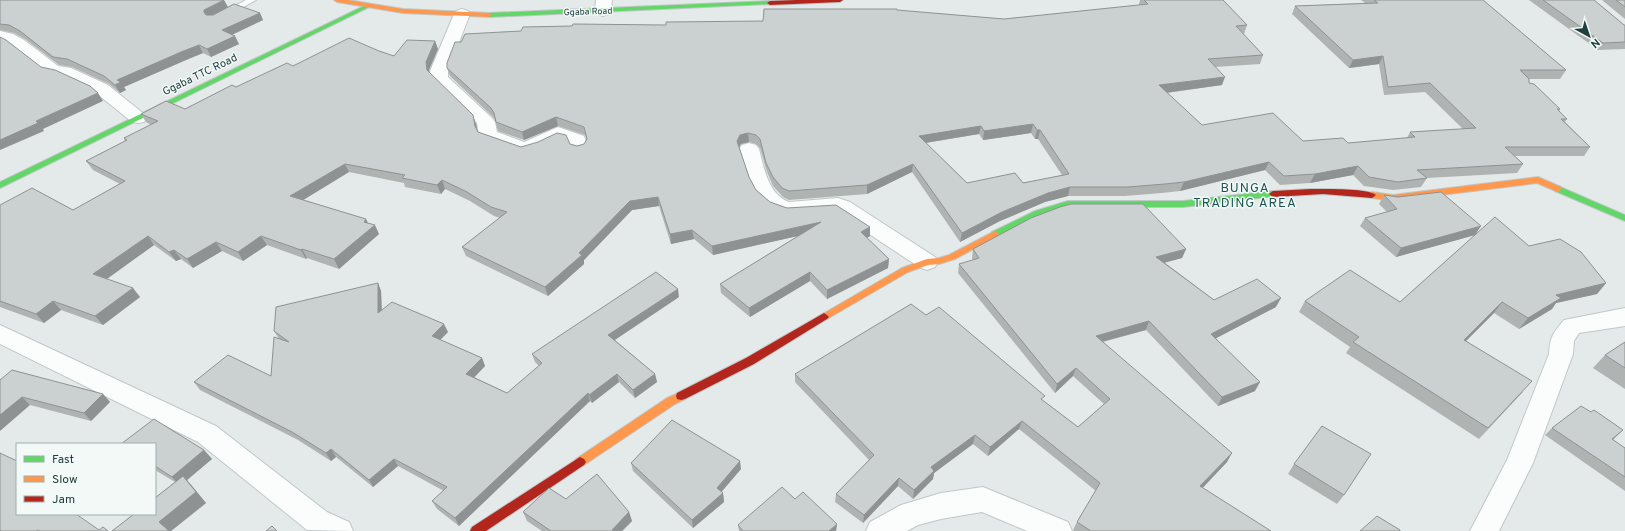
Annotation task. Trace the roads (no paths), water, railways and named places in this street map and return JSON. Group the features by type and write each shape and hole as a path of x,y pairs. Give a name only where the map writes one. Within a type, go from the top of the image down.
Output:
{"street":[{"name":"Ggaba Road","path":"337,0 366,7 462,14 603,6 840,0"},
{"name":"Ggaba TTC Road","path":"0,185 366,7"},
{"path":"462,14 439,71 440,78 486,122 488,134 523,148 533,146 558,133 578,140 579,147"},
{"path":"0,36 7,37 18,43 54,70 65,72 102,89 138,118"},
{"path":"749,149 759,184 772,202 779,207 787,209 838,205 843,206 927,262"},
{"path":"476,531 671,401 750,361 905,270 927,262 939,261 952,257 1027,218 1052,207 1068,204 1183,204 1308,190 1344,191 1393,198 1538,180 1625,218"},
{"path":"1484,531 1519,463 1561,354 1562,339 1572,326 1625,317"},
{"path":"0,334 207,434 317,521 339,531"},
{"path":"880,531 911,514 941,506 983,499 1058,531"}],"lane":[{"path":"219,16 252,0"}],"district":[{"name":"BUNGA TRADING AREA","path":"1245,196"}]}
